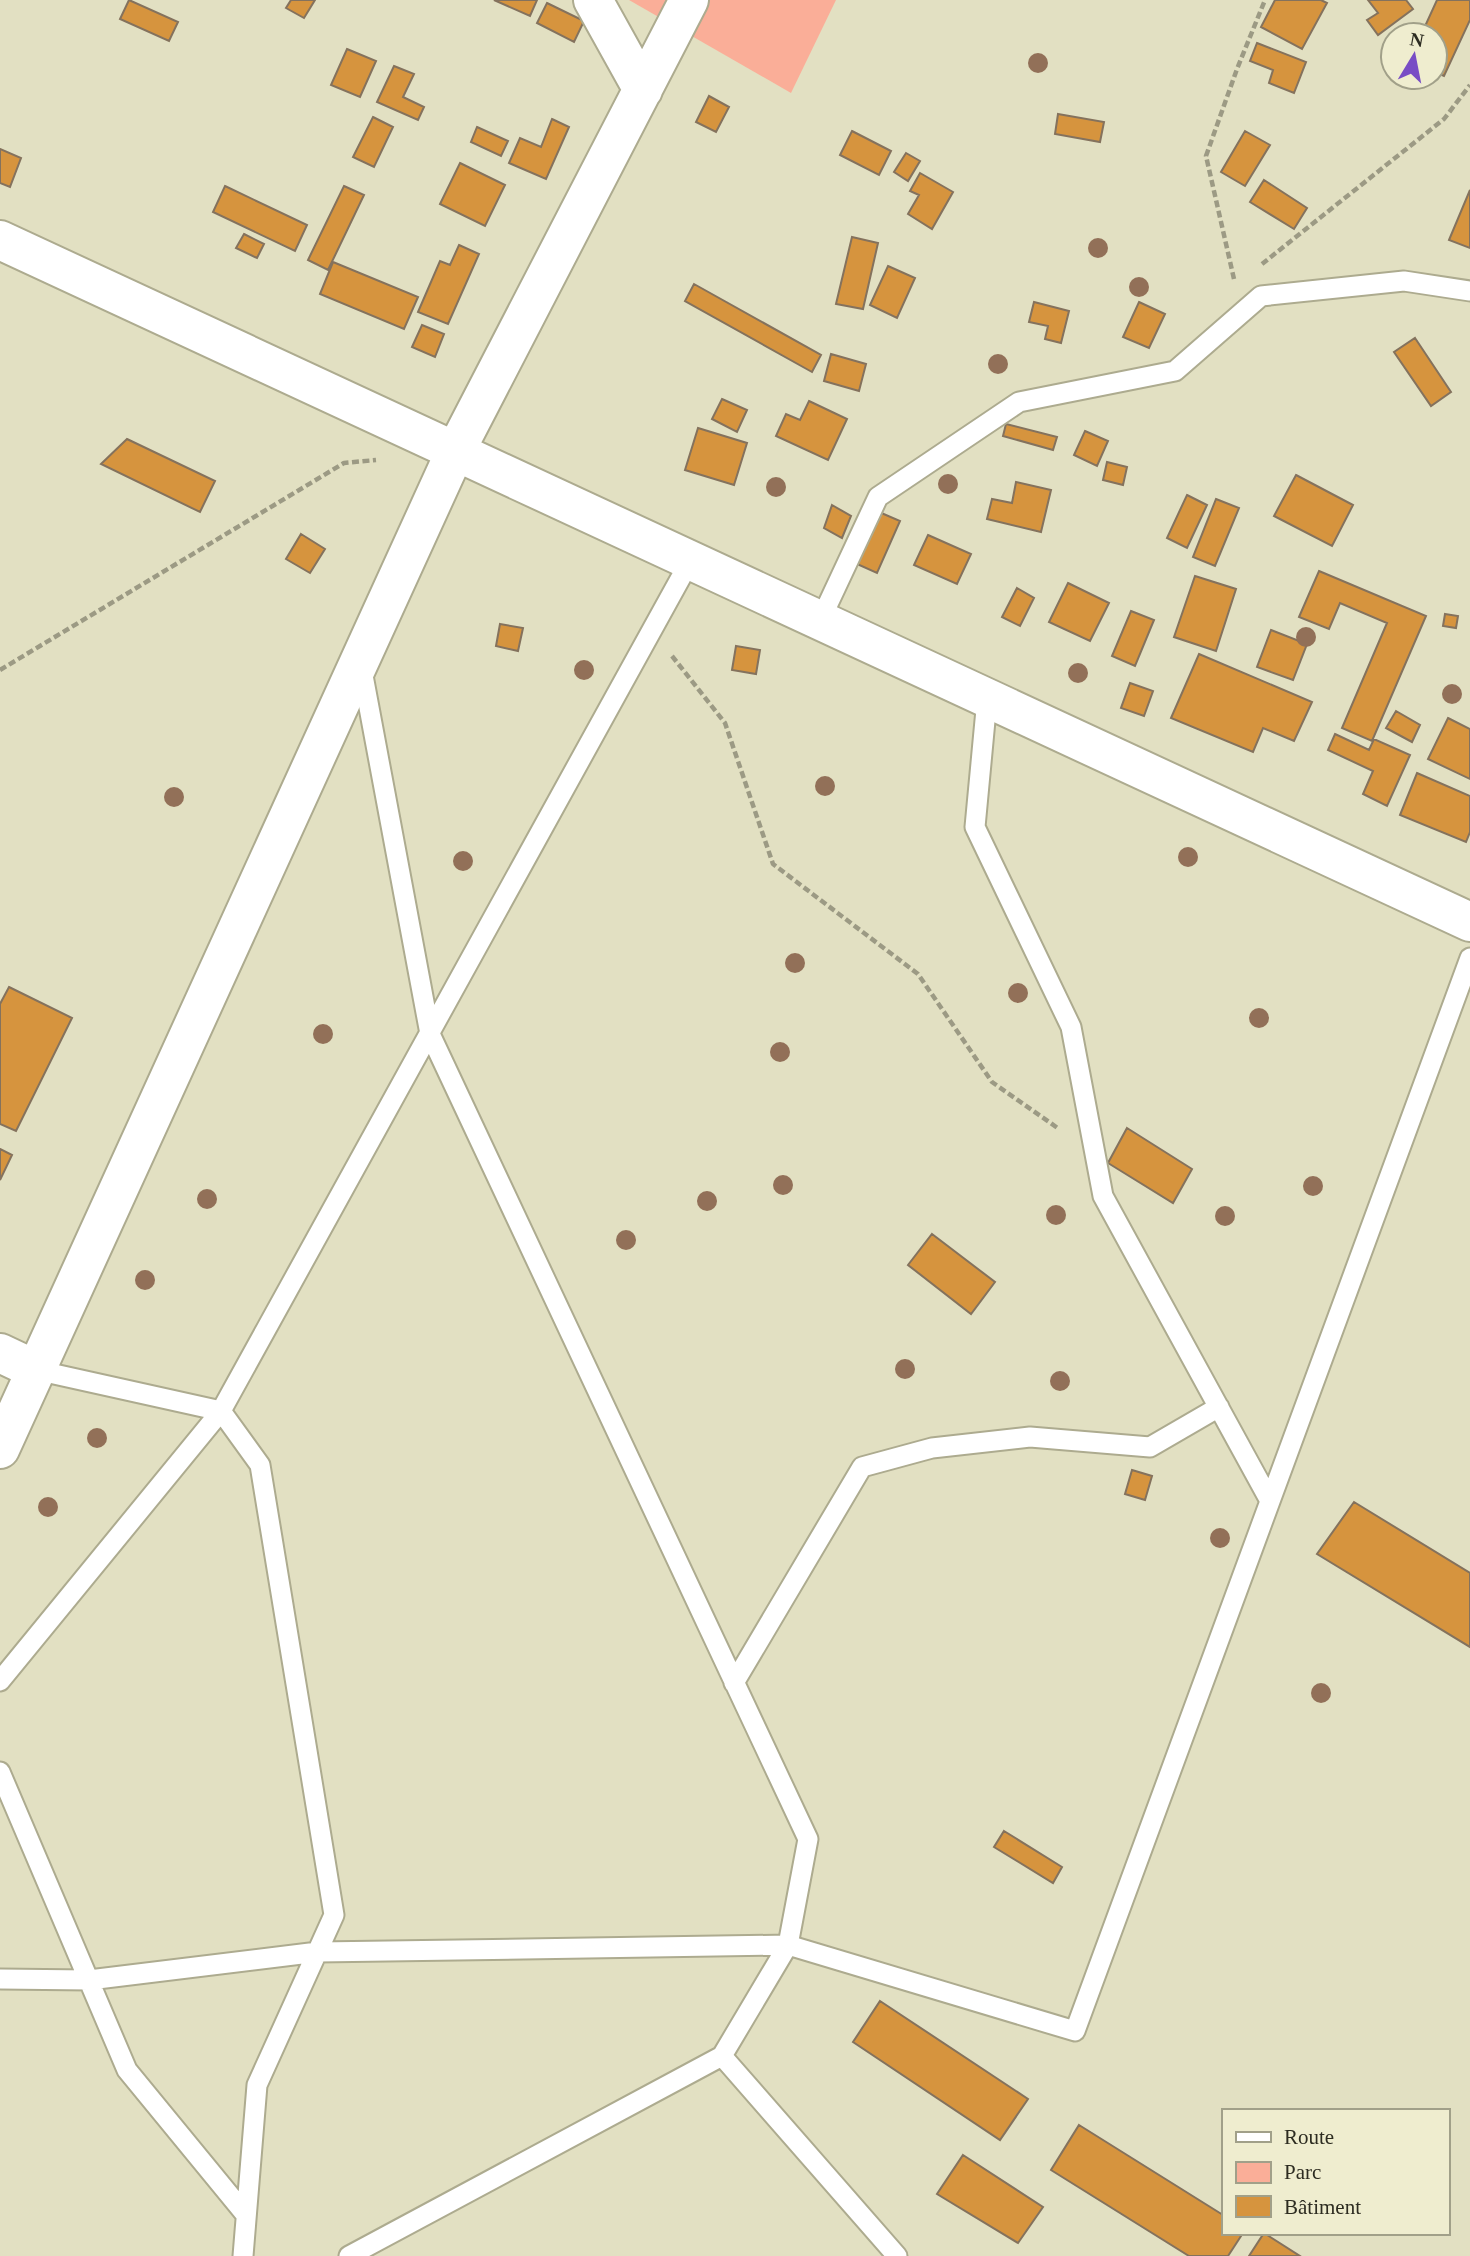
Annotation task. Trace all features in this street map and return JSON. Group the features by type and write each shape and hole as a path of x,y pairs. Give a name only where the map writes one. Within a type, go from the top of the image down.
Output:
{"street":[{"path":"593,0 643,90"},
{"path":"0,1449 456,452 689,0"},
{"path":"0,240 1470,922"},
{"path":"0,1353 36,1370"}],"lane":[{"path":"820,621 877,497 1019,402 1175,371 1261,296 1404,281 1470,291"},
{"path":"0,1681 221,1411 690,561"},
{"path":"349,2256 722,2056 788,1945 808,1839 429,1034 360,660"},
{"path":"987,699 975,827 1071,1027 1103,1196 1270,1501"},
{"path":"0,1979 89,1980 318,1952 788,1945 1074,2031 1470,958"},
{"path":"36,1370 221,1411 260,1465 334,1915 257,2085 243,2256"},
{"path":"734,1683 862,1467 932,1448 1030,1437 1150,1447 1219,1407"},
{"path":"0,1772 127,2070 246,2215"},
{"path":"722,2056 897,2256"}],"path":[{"path":"1242,313 1206,156 1265,0"},
{"path":"1242,313 1263,261 1444,119 1470,85"},
{"path":"0,670 344,463 381,460"},
{"path":"652,630 725,723 773,864 918,974 992,1082 1095,1154"}],"green space":[{"path":"629,0 836,0 791,93"}],"building":[{"path":"129,0 178,22 169,41 120,19"},
{"path":"291,0 315,0 304,18 286,8"},
{"path":"494,0 537,0 530,16"},
{"path":"1275,0 1321,0 1327,3 1302,49 1261,27"},
{"path":"1368,0 1406,0 1413,9 1397,21 1379,21 1378,35 1367,20 1378,13"},
{"path":"1437,0 1470,0 1470,20 1449,65 1449,21 1427,21"},
{"path":"547,3 584,21 574,42 537,23"},
{"path":"1257,43 1306,62 1294,93 1269,83 1273,70 1250,61"},
{"path":"347,49 376,61 360,97 331,85"},
{"path":"394,66 414,74 403,97 424,107 418,120 377,102"},
{"path":"709,96 729,107 716,132 696,122"},
{"path":"1058,114 1104,122 1100,142 1055,134"},
{"path":"373,117 393,127 374,167 353,157"},
{"path":"552,119 569,127 546,179 509,163 520,138 541,147"},
{"path":"477,127 508,141 501,156 471,142"},
{"path":"852,131 891,151 879,175 840,155"},
{"path":"1245,131 1270,145 1245,186 1221,172"},
{"path":"0,149 21,158 10,187 0,183"},
{"path":"906,153 920,161 908,181 894,172"},
{"path":"460,163 505,185 485,226 440,204"},
{"path":"920,173 953,192 932,229 908,214 919,195 910,191"},
{"path":"1264,180 1307,208 1294,229 1250,202"},
{"path":"225,186 307,225 295,251 213,212"},
{"path":"344,186 364,195 328,270 308,260"},
{"path":"1470,190 1470,248 1449,240"},
{"path":"244,234 264,244 257,258 236,248"},
{"path":"852,237 878,243 863,309 836,304"},
{"path":"459,245 479,254 448,324 418,312 440,261 450,265"},
{"path":"333,262 418,297 404,329 320,294"},
{"path":"888,266 915,278 897,318 870,305"},
{"path":"694,284 821,355 812,372 685,301"},
{"path":"1034,302 1069,311 1061,343 1045,339 1048,326 1029,322"},
{"path":"1139,302 1165,314 1149,348 1123,337"},
{"path":"422,325 444,334 435,357 412,347"},
{"path":"1415,338 1451,392 1431,406 1394,352"},
{"path":"831,354 866,364 859,391 824,381"},
{"path":"722,399 747,410 737,432 712,419"},
{"path":"809,401 847,419 828,460 776,436 786,414 800,420"},
{"path":"1006,424 1057,437 1053,450 1003,436"},
{"path":"698,428 747,443 734,485 685,470"},
{"path":"1085,431 1108,441 1097,466 1074,455"},
{"path":"127,439 215,481 200,512 101,464"},
{"path":"1107,462 1127,467 1123,485 1103,480"},
{"path":"1296,475 1353,505 1332,546 1274,516"},
{"path":"1016,482 1051,490 1041,532 987,519 992,499 1012,503"},
{"path":"1187,495 1207,505 1187,548 1167,538"},
{"path":"1216,499 1239,508 1215,566 1193,557"},
{"path":"832,505 851,516 842,538 824,528"},
{"path":"879,512 900,521 877,573 857,564"},
{"path":"301,534 325,549 310,573 286,559"},
{"path":"928,535 971,554 957,584 914,565"},
{"path":"1319,571 1426,616 1372,741 1342,728 1387,623 1340,603 1329,629 1299,617"},
{"path":"1195,576 1236,589 1216,651 1174,637"},
{"path":"1068,583 1109,603 1090,641 1049,622"},
{"path":"1017,588 1034,598 1020,626 1002,617"},
{"path":"1131,611 1154,620 1135,666 1112,656"},
{"path":"1445,614 1458,616 1456,628 1443,626"},
{"path":"500,624 523,628 518,651 496,646"},
{"path":"1271,630 1307,644 1293,680 1257,667"},
{"path":"736,646 760,650 756,674 732,670"},
{"path":"1199,654 1312,702 1294,741 1263,728 1253,752 1171,718"},
{"path":"1130,683 1153,691 1144,716 1121,708"},
{"path":"1396,711 1420,725 1412,742 1386,728"},
{"path":"1448,718 1470,729 1470,779 1428,759"},
{"path":"1335,734 1369,750 1374,739 1410,755 1387,806 1363,794 1373,771 1328,750"},
{"path":"1417,773 1470,796 1470,832 1466,842 1400,815"},
{"path":"9,987 72,1018 16,1131 0,1124 0,1004"},
{"path":"1127,1128 1192,1169 1173,1203 1108,1163"},
{"path":"0,1149 12,1155 0,1180"},
{"path":"932,1234 995,1282 971,1314 908,1265"},
{"path":"1132,1470 1152,1476 1145,1500 1125,1494"},
{"path":"1354,1502 1470,1573 1470,1647 1317,1554"},
{"path":"1004,1831 1062,1867 1053,1883 994,1847"},
{"path":"880,2001 1028,2099 1000,2140 853,2042"},
{"path":"1079,2125 1222,2214 1222,2235 1242,2235 1228,2256 1189,2256 1051,2170"},
{"path":"963,2155 1043,2207 1018,2243 937,2194"},
{"path":"1263,2235 1267,2235 1300,2256 1249,2256"}]}
